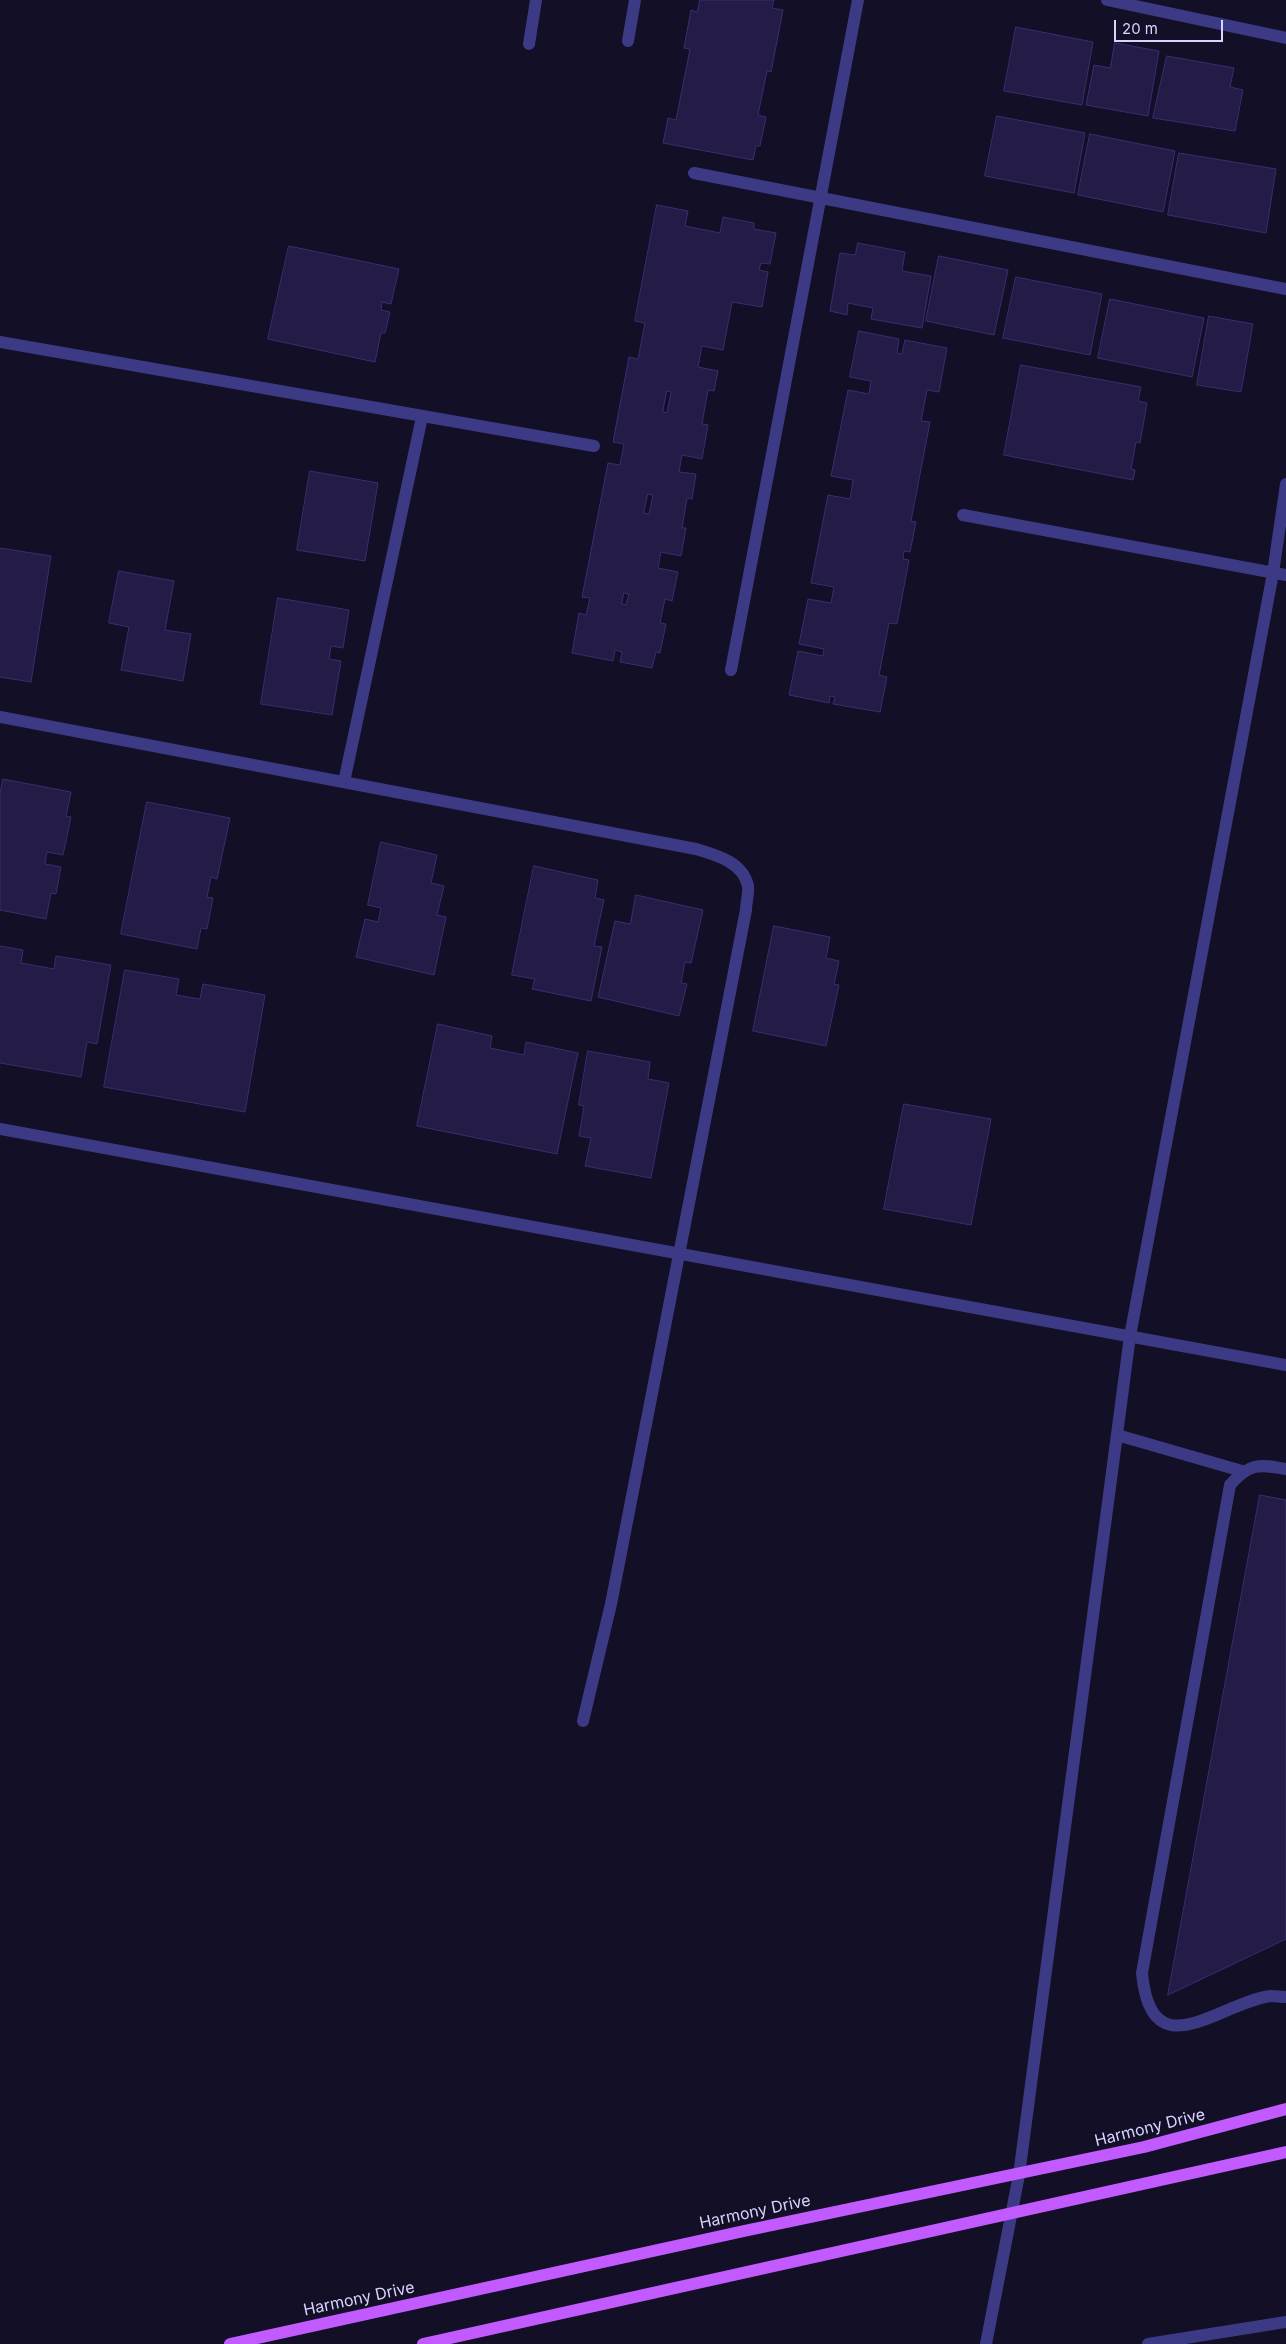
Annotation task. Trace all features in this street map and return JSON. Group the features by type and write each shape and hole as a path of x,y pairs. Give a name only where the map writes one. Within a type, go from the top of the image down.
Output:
{"main road":[{"name":"Harmony Drive","path":"230,2344 744,2231 1144,2148 1286,2109"},
{"path":"423,2344 1286,2152"}],"street":[{"path":"529,44 536,0"},
{"path":"628,41 635,0"},
{"path":"731,670 858,0"},
{"path":"1107,0 1286,38"},
{"path":"694,173 1286,289"},
{"path":"0,342 594,446"},
{"path":"344,782 422,417"},
{"path":"986,2344 1019,2175 1130,1336 1273,573 1286,484"},
{"path":"962,515 1286,575"},
{"path":"0,717 696,849 722,856 740,870 748,886 746,910 611,1604 583,1721"},
{"path":"0,1129 1286,1364"},
{"path":"1117,1435 1187,1453 1242,1470 1264,1466 1286,1470"},
{"path":"1242,1470 1230,1485 1142,1973 1144,1994 1153,2012 1160,2020 1174,2025 1189,2026 1252,2001 1272,1996 1286,1998"},
{"path":"1148,2344 1286,2322"}],"building":[{"path":"700,0 774,0 772,8 783,10 771,72 767,71 758,115 766,117 760,146 756,146 753,160 663,143 668,118 676,120 690,49 684,48 691,10 697,12"},
{"path":"1016,27 1093,42 1082,105 1004,91"},
{"path":"1115,43 1159,51 1148,116 1086,105 1094,65 1110,68"},
{"path":"1167,56 1234,68 1230,87 1243,90 1235,131 1153,118"},
{"path":"997,116 1085,133 1074,193 985,176"},
{"path":"1090,134 1175,151 1163,212 1078,195"},
{"path":"1179,153 1276,169 1266,233 1168,215"},
{"path":"657,205 688,211 685,226 720,233 723,217 754,223 754,229 776,233 770,264 761,263 759,270 768,272 762,307 732,302 723,350 702,346 698,367 718,371 714,391 708,390 702,424 708,425 702,459 682,455 679,472 696,474 692,499 687,498 682,528 686,528 681,556 661,552 658,568 678,572 672,601 665,599 660,623 666,624 660,653 656,652 652,668 620,662 622,652 615,650 613,661 572,653 579,613 586,615 590,598 582,597 608,463 620,465 624,444 613,442 629,357 638,359 645,323 635,321","holes":["667,391 671,392 667,413 663,412","648,494 653,495 649,514 644,513","624,593 629,594 626,605 622,604"]},
{"path":"858,243 905,252 902,271 931,276 922,328 871,319 873,308 848,303 847,315 830,311 840,253 855,255"},
{"path":"289,246 399,269 391,304 382,302 381,310 390,312 385,333 381,333 375,362 268,339"},
{"path":"939,256 1008,270 994,335 926,321"},
{"path":"1016,277 1102,294 1090,355 1003,338"},
{"path":"1110,299 1204,318 1192,377 1098,358"},
{"path":"1209,316 1253,324 1241,392 1197,385"},
{"path":"859,331 899,339 897,353 902,354 905,340 947,348 939,392 927,390 921,421 930,422 911,521 916,522 910,552 904,551 903,559 909,560 897,624 889,623 879,675 887,677 880,712 833,704 835,697 830,696 829,703 789,695 798,651 823,656 824,649 799,644 808,599 831,603 834,587 811,583 828,495 850,499 853,480 831,476 848,390 869,394 871,381 850,377"},
{"path":"1021,365 1141,387 1138,401 1147,403 1140,443 1136,442 1131,469 1135,470 1133,480 1004,455"},
{"path":"310,471 378,483 365,561 297,550"},
{"path":"0,548 51,556 31,682 0,677"},
{"path":"119,571 174,581 165,630 191,634 183,681 121,670 129,627 109,623"},
{"path":"278,598 349,610 343,648 331,646 329,659 341,661 332,715 261,704"},
{"path":"3,779 71,792 66,816 71,817 63,855 47,852 45,864 61,867 56,894 51,893 46,919 0,910 0,795"},
{"path":"147,802 230,818 217,879 211,877 207,897 213,898 207,929 201,928 197,949 121,934"},
{"path":"381,842 437,855 431,883 444,886 437,915 446,917 434,975 356,957 365,919 378,922 381,908 368,905"},
{"path":"534,866 598,880 595,898 604,900 594,946 602,947 591,1001 532,989 535,979 512,975"},
{"path":"636,895 703,910 691,963 685,962 681,983 687,984 679,1016 598,997 615,921 630,924"},
{"path":"774,926 830,937 826,958 839,961 834,984 839,985 826,1046 753,1031"},
{"path":"0,946 23,950 21,963 54,969 56,956 111,965 97,1044 87,1042 81,1077 0,1063"},
{"path":"125,970 179,979 176,995 200,999 203,984 265,995 245,1112 104,1087"},
{"path":"438,1024 492,1036 490,1048 524,1055 526,1042 578,1053 557,1154 417,1126"},
{"path":"588,1051 650,1062 648,1079 669,1083 651,1178 585,1166 591,1138 579,1136 584,1106 579,1105"},
{"path":"904,1104 991,1119 971,1225 884,1209"},
{"path":"1260,1495 1286,1500 1286,1939 1168,1995"}]}
